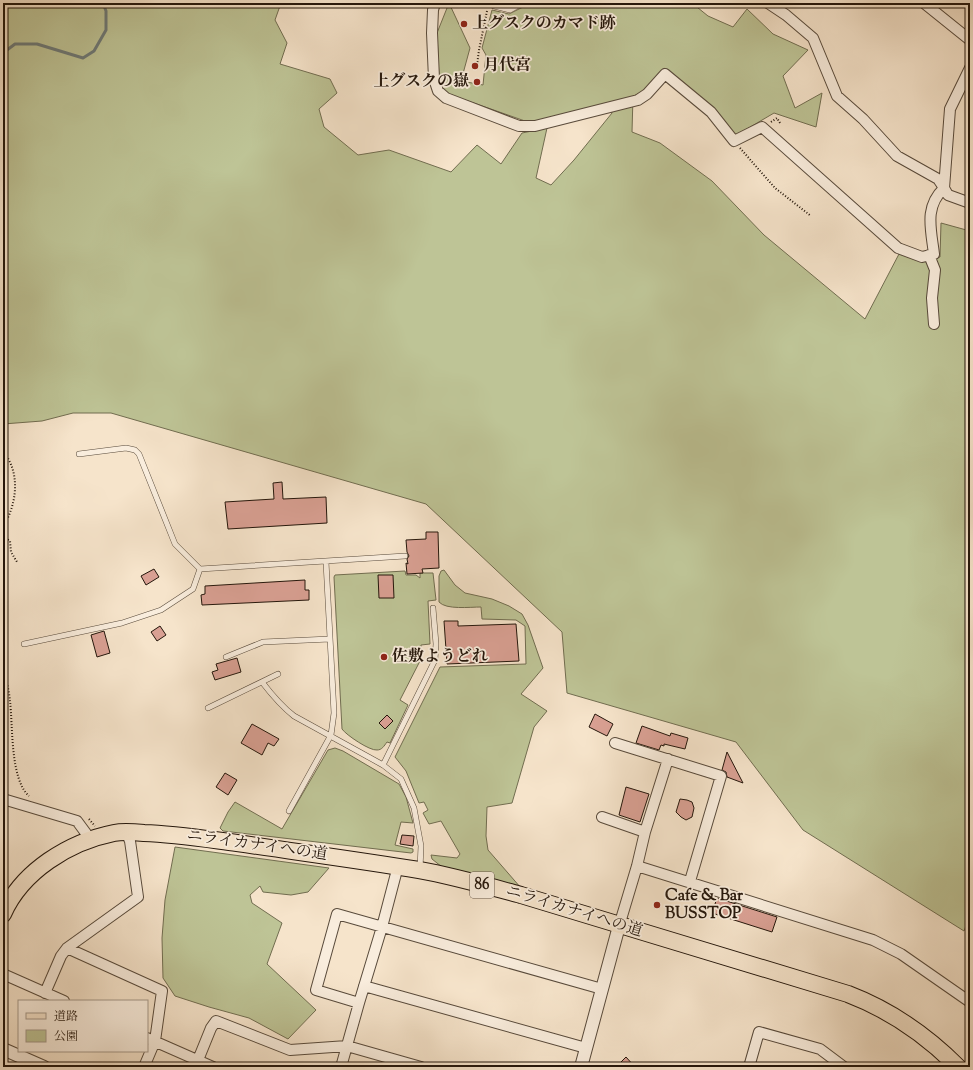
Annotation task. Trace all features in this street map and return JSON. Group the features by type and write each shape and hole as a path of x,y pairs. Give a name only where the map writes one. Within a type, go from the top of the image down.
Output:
{"main road":[{"name":"ニライカナイへの道","path":"5,905 18,888 43,865 93,833 126,832 168,834 398,866 522,895 864,1000 881,1008 918,1032 958,1067"}],"street":[{"path":"436,3 433,10 434,79 438,90 446,98 520,126 535,126 638,100 647,94 665,74 711,112 734,141 762,127 898,248 922,257 934,254 930,212 936,196 944,188 950,109 970,68"},
{"path":"768,3 786,15 813,38 837,96 863,119 897,156 938,179 948,195 970,203"},
{"path":"924,3 970,40"},
{"path":"929,255 936,270 932,298 934,324"},
{"path":"615,743 721,776 690,882"},
{"path":"581,1067 619,926 637,866 645,832 668,759"},
{"path":"3,799 76,821 93,833"},
{"path":"602,817 645,832"},
{"path":"45,993 61,956 67,948 138,896 130,841 126,832"},
{"path":"341,1067 382,927 398,866"},
{"path":"637,866 873,940 901,954 970,1002"},
{"path":"359,1003 316,990 337,914 602,989"},
{"path":"67,948 162,991 148,1052"},
{"path":"3,974 62,1000"},
{"path":"364,986 586,1048"},
{"path":"198,1060 211,1028 216,1021 290,1050 347,1046 421,1067"},
{"path":"749,1067 759,1032 820,1049 844,1067"},
{"path":"151,1040 213,1067"},
{"path":"3,1049 44,1067"},
{"path":"144,1067 148,1052"}],"lane":[{"path":"489,4 510,10 522,3"},
{"path":"79,454 126,448 135,450 140,454 174,544 200,569 405,556"},
{"path":"289,811 331,736 334,713 326,562"},
{"path":"24,644 122,623 161,610 193,589 200,569"},
{"path":"383,765 435,660 436,644 433,608"},
{"path":"226,657 263,642 330,639"},
{"path":"208,708 278,674"},
{"path":"262,682 273,697 294,716 383,765 402,779 414,808 421,846 420,870"}],"path":[{"path":"477,65 489,4"},
{"path":"734,141 774,188 810,216"},
{"path":"3,451 10,461 15,481 14,501 3,527"},
{"path":"3,536 10,541 11,552 17,562"},
{"path":"3,668 10,701 15,764 19,780 28,795 33,798"},
{"path":"87,818 93,833"}],"green space":[{"path":"3,3 281,3 275,20 287,43 280,64 330,79 337,93 319,109 324,127 358,155 389,150 451,172 477,145 501,164 522,133 547,128 536,178 551,185 574,160 612,113 610,103 536,121 525,121 445,93 439,77 437,33 449,3 470,48 461,81 483,85 486,55 482,48 492,10 509,14 528,3 692,3 708,16 733,27 747,9 773,34 808,50 783,76 795,108 822,93 816,127 774,113 735,136 716,111 664,68 643,92 633,96 632,132 660,143 712,181 764,235 865,319 899,254 924,260 940,257 941,223 970,231 970,915 964,931 803,830 736,742 567,693 562,632 426,504 111,413 73,413 42,421 3,424"},
{"path":"444,570 455,585 465,593 492,599 509,606 522,614 528,625 543,668 521,694 547,711 534,727 512,803 487,807 486,836 488,850 521,888 442,867 432,859 431,855 457,858 460,854 441,821 429,824 423,813 428,810 424,802 419,803 406,771 395,757 440,667 526,664 525,626 516,620 482,619 481,607 452,607 442,605 439,602 439,576 441,571"},
{"path":"405,571 406,575 416,575 420,578 420,573 433,573 436,600 428,601 430,644 421,645 421,659 400,700 408,705 390,743 387,742 383,748 374,750 358,742 342,729 334,577 335,575"},
{"path":"335,748 343,751 399,784 406,797 413,823 401,822 395,845 413,849 413,852 411,853 223,831 220,828 235,802 282,829 328,750"},
{"path":"175,847 329,868 308,892 291,895 263,892 260,886 250,895 252,903 282,923 267,964 316,1010 288,1039 249,1018 175,996 163,978 162,938 165,900"}],"building":[{"path":"282,482 283,499 326,497 327,523 228,529 225,502 274,499 273,483"},
{"path":"426,532 438,532 439,568 422,569 423,573 407,574 406,563 408,564 407,559 409,556 407,552 406,540 426,539"},
{"path":"154,569 159,577 146,585 141,576"},
{"path":"378,575 393,575 394,598 379,598"},
{"path":"305,580 305,590 309,590 309,600 202,605 201,595 205,594 205,586"},
{"path":"444,621 458,621 458,626 516,624 519,661 447,664"},
{"path":"160,626 166,635 157,641 151,632"},
{"path":"104,631 110,653 97,657 91,635"},
{"path":"237,658 241,672 215,680 212,672 218,670 216,664"},
{"path":"595,714 613,724 607,736 589,727"},
{"path":"387,715 393,721 385,729 379,723"},
{"path":"252,724 279,739 274,746 268,743 262,755 241,743"},
{"path":"642,726 670,736 671,733 688,738 685,749 664,744 664,746 661,745 659,750 636,743"},
{"path":"727,752 743,783 727,777 726,772 722,770"},
{"path":"225,773 237,780 228,795 216,787"},
{"path":"626,787 649,794 640,822 619,815"},
{"path":"680,799 692,802 694,808 692,817 686,820 676,812"},
{"path":"402,835 414,836 413,846 400,844"},
{"path":"717,898 777,917 772,932 712,913"},
{"path":"626,1057 635,1067 616,1067"}],"waterway":[{"path":"3,53 15,44 37,44 83,58 94,51 106,30 106,11 103,3"}],"place":[{"name":"上グスクのカマド跡","path":"464,24"},
{"name":"月代宮","path":"475,66"},
{"name":"上グスクの嶽","path":"477,82"},
{"name":"佐敷ようどれ","path":"384,657"},
{"name":"Cafe & Bar BUSSTOP","path":"657,905"}]}
